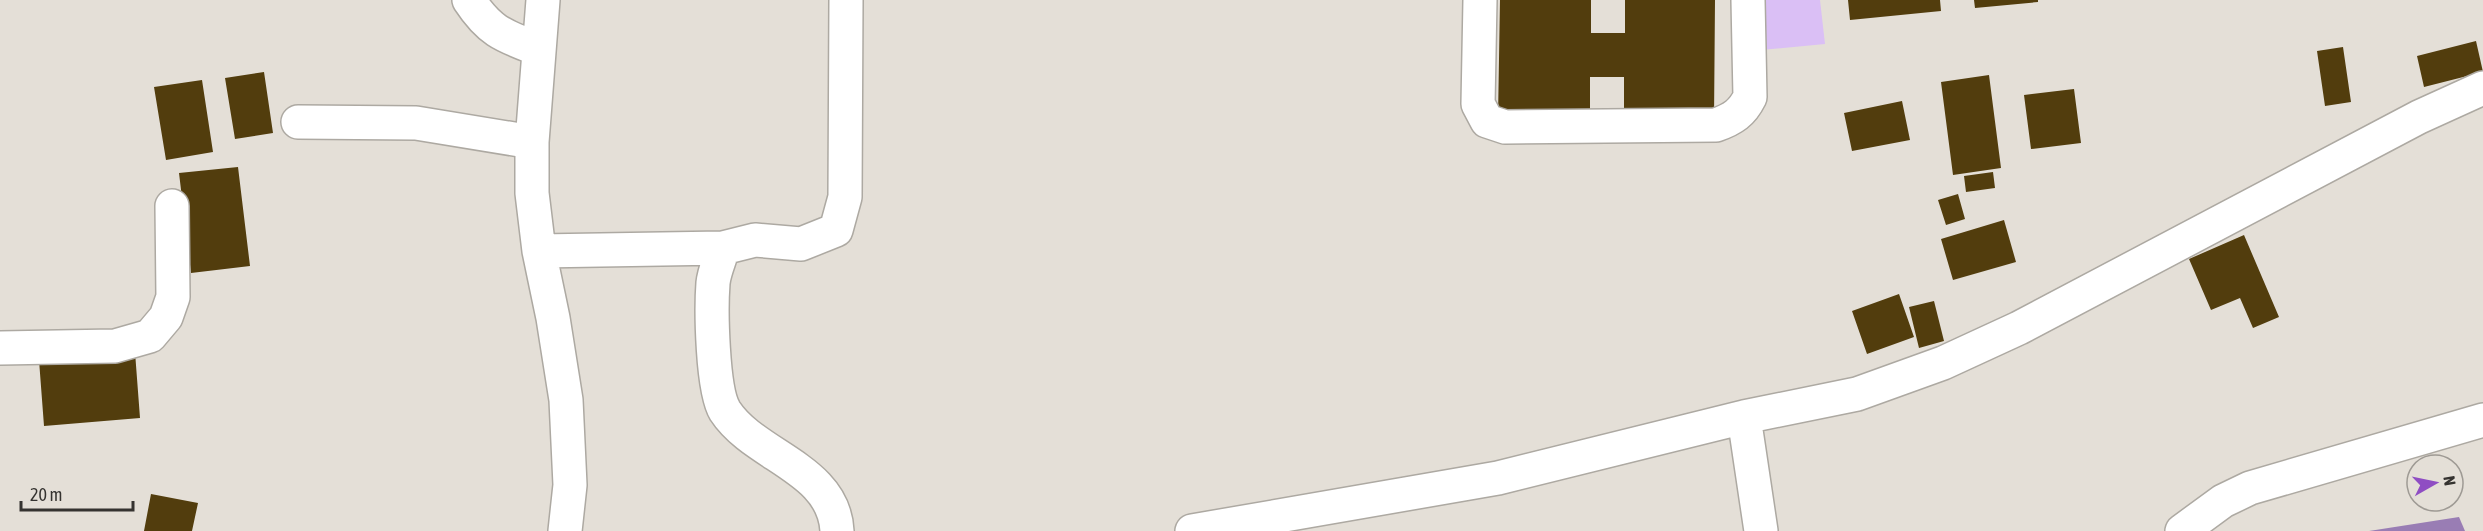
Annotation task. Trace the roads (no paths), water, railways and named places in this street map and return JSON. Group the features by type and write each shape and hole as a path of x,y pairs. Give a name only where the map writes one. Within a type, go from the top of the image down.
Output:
{"street":[{"path":"469,0 481,19 499,34 538,49"},
{"path":"543,0 532,142 532,193 539,251 553,318 566,400 570,485 565,531"},
{"path":"539,251 723,248 755,240 801,244 836,230 845,196 846,0"},
{"path":"1480,0 1478,104 1487,121 1505,126 1716,125 1731,119 1744,109 1750,97 1748,0"},
{"path":"1192,531 1498,478 1744,417 1857,394 1943,363 2019,328 2419,117 2483,88"},
{"path":"298,122 416,123 532,142"},
{"path":"0,348 115,346 150,336 166,317 173,297 172,206"},
{"path":"723,248 713,282 716,383 725,410 748,434 808,477 828,499 837,531"},
{"path":"1744,417 1761,531"},
{"path":"2182,531 2223,501 2250,488 2483,420"}]}
